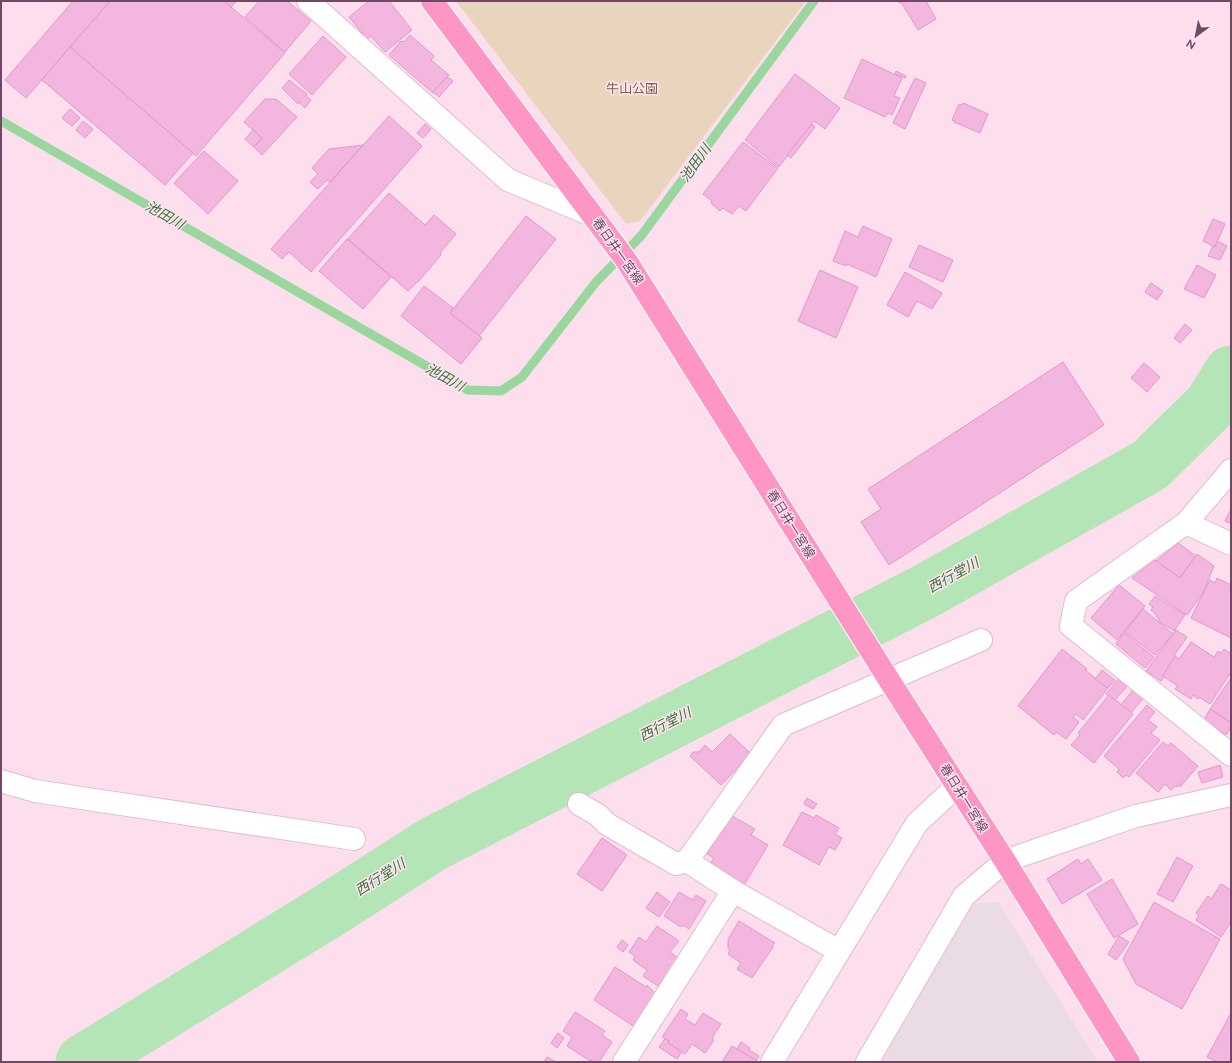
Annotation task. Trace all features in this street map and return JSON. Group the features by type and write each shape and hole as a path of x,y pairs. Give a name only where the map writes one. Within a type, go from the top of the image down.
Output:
{"main road":[{"name":"春日井一宮線","path":"432,1 626,260 844,609 1005,861 1128,1062"}],"street":[{"path":"308,1 508,180 599,224"},
{"path":"1231,470 1186,523 1076,601 1071,626 1231,755"},
{"path":"1186,523 1231,544"},
{"path":"580,804 598,815 607,824 676,864 687,861 783,725 885,674 981,640"},
{"path":"1,781 42,792 354,840"},
{"path":"772,1062 917,823 957,786"},
{"path":"867,1062 964,896 1005,861 1136,816 1231,794"},
{"path":"687,861 733,891 839,951"},
{"path":"624,1062 733,891"}],"shaded area":[{"path":"998,902 1098,1062 881,1062 974,903"}],"green space":[{"name":"牛山公園","path":"456,1 806,1 640,221 626,224"}],"building":[{"path":"73,1 110,1 26,98 5,80"},
{"path":"110,1 224,1 285,53 196,156 70,47"},
{"path":"224,1 237,1 231,7"},
{"path":"259,1 287,1 311,21 285,52 245,17"},
{"path":"369,1 389,1 412,30 385,52 371,36 367,39 349,17"},
{"path":"898,1 926,1 936,19 918,30 901,2 899,3"},
{"path":"410,35 434,56 431,60 449,75 433,93 389,55 401,41 404,42"},
{"path":"323,36 346,57 312,95 289,74"},
{"path":"70,47 193,153 165,185 42,80"},
{"path":"862,59 902,78 894,96 900,98 892,115 888,113 885,117 844,98"},
{"path":"896,71 906,76 905,78 895,74"},
{"path":"795,74 840,108 825,129 814,121 779,167 745,140"},
{"path":"447,77 453,81 439,97 433,92"},
{"path":"915,78 926,83 905,129 893,123"},
{"path":"289,80 307,94 306,96 311,100 305,108 299,102 298,104 282,88"},
{"path":"265,99 276,99 297,117 262,155 254,147 262,138 244,122"},
{"path":"963,103 988,114 980,133 952,120 959,104 962,105"},
{"path":"70,109 80,118 72,126 62,118"},
{"path":"389,116 422,146 311,272 289,252 282,259 271,249"},
{"path":"83,121 93,129 85,138 76,130"},
{"path":"425,124 431,129 423,138 417,133"},
{"path":"812,124 815,127 791,158 787,155"},
{"path":"253,130 262,138 254,147 245,139"},
{"path":"743,142 778,168 746,211 739,206 732,214 723,208 720,211 711,203 712,201 703,194"},
{"path":"363,145 330,182 327,180 318,189 310,182 318,174 312,168 329,149"},
{"path":"204,151 238,181 208,214 174,183"},
{"path":"389,193 425,225 434,215 456,234 440,253 441,255 418,282 408,291 348,239"},
{"path":"526,216 556,239 479,336 450,313"},
{"path":"1213,219 1225,224 1215,247 1203,241"},
{"path":"863,226 892,239 876,277 847,264 846,266 833,261 845,231 858,237"},
{"path":"347,239 391,277 363,309 319,271"},
{"path":"1217,241 1227,246 1220,260 1208,256 1213,246 1215,247"},
{"path":"919,245 953,260 943,282 909,267"},
{"path":"1197,265 1216,275 1204,298 1184,289"},
{"path":"820,270 858,287 836,338 798,321"},
{"path":"905,272 942,293 932,309 917,301 908,317 887,305"},
{"path":"1151,283 1163,291 1157,300 1145,292"},
{"path":"424,286 453,308 450,313 482,338 461,364 401,316"},
{"path":"1185,324 1192,330 1180,343 1174,338"},
{"path":"1063,362 1104,425 889,565 861,522 881,509 868,489"},
{"path":"1144,363 1160,377 1147,392 1131,378"},
{"path":"1231,509 1231,524 1225,521"},
{"path":"1178,543 1196,556 1180,578 1156,561"},
{"path":"1197,554 1214,566 1203,593 1187,615 1132,578 1155,560 1180,578"},
{"path":"1217,578 1231,585 1231,638 1191,618 1210,580 1215,583"},
{"path":"1119,585 1145,606 1117,640 1091,618"},
{"path":"1155,596 1185,615 1174,631 1160,622 1155,613 1151,610 1153,607 1149,604"},
{"path":"1143,609 1173,634 1155,655 1125,632"},
{"path":"1176,630 1187,637 1174,656 1161,681 1146,671"},
{"path":"1124,633 1154,657 1145,668 1116,644"},
{"path":"1191,642 1214,657 1218,651 1221,653 1224,649 1230,653 1231,652 1231,672 1210,704 1193,695 1191,699 1175,689 1178,686 1163,676 1175,656 1179,659"},
{"path":"1062,649 1108,688 1083,720 1076,714 1073,717 1079,722 1066,739 1056,732 1054,735 1018,706"},
{"path":"1102,670 1115,680 1108,688 1095,679"},
{"path":"1119,678 1128,685 1115,700 1106,694"},
{"path":"1231,678 1231,723 1210,709"},
{"path":"1133,690 1143,698 1131,713 1121,705"},
{"path":"1109,695 1133,714 1094,763 1071,745 1080,735 1078,733"},
{"path":"1147,705 1155,712 1148,720 1157,727 1151,733 1160,740 1129,777 1126,775 1123,778 1117,772 1119,769 1104,756"},
{"path":"1210,709 1231,723 1231,727 1226,735 1204,720"},
{"path":"730,734 751,754 721,785 690,756 693,752 699,752 705,745 712,752"},
{"path":"1163,742 1168,746 1171,743 1198,766 1180,787 1178,785 1177,787 1175,786 1171,790 1165,784 1158,792 1136,773"},
{"path":"1220,765 1223,777 1202,783 1198,772"},
{"path":"807,798 817,804 813,809 804,804"},
{"path":"802,812 814,818 816,815 839,828 835,834 842,838 835,850 829,847 819,865 783,845"},
{"path":"732,816 755,829 751,835 768,845 744,885 710,864 714,858 707,854"},
{"path":"602,838 627,855 602,891 577,874"},
{"path":"1177,857 1193,866 1173,902 1157,894"},
{"path":"1078,859 1081,864 1088,859 1102,880 1062,904 1047,879"},
{"path":"1112,879 1138,924 1114,938 1087,894"},
{"path":"1221,884 1231,890 1231,922 1221,937 1196,920 1199,915 1196,913 1208,896 1211,899"},
{"path":"657,892 670,902 659,917 646,908"},
{"path":"679,892 693,900 696,895 706,901 689,929 683,925 681,927 664,916"},
{"path":"1154,902 1220,939 1182,1009 1136,984 1123,959"},
{"path":"739,921 775,943 752,978 737,969 741,963 728,954 730,950 728,949 728,939"},
{"path":"657,926 679,941 670,952 678,958 658,986 643,976 647,970 633,960 635,956 629,952 639,937 646,942"},
{"path":"1119,936 1129,942 1116,960 1108,954"},
{"path":"622,940 628,945 623,952 617,947"},
{"path":"615,967 646,987 647,985 655,993 633,1026 594,1000"},
{"path":"681,1009 688,1014 685,1019 695,1025 703,1013 721,1024 712,1038 714,1040 705,1053 692,1044 685,1054 668,1043 669,1041 662,1037"},
{"path":"575,1012 605,1031 602,1035 612,1042 599,1062 590,1061 567,1046 572,1037 563,1031"},
{"path":"1231,1013 1231,1062 1217,1062 1207,1057"},
{"path":"558,1033 564,1038 557,1048 551,1043"},
{"path":"665,1039 669,1041 668,1043 682,1052 677,1059 659,1047"},
{"path":"741,1042 750,1048 749,1050 759,1056 756,1061 737,1049"},
{"path":"732,1046 757,1061 722,1062"},
{"path":"547,1057 556,1062 544,1062"}],"waterway":[{"name":"池田川","path":"1,121 468,390 501,391 522,377 596,282 641,236 814,1"},
{"name":"西行堂川","path":"83,1062 333,908 433,844 924,592 1150,465 1211,405 1231,373"}]}
